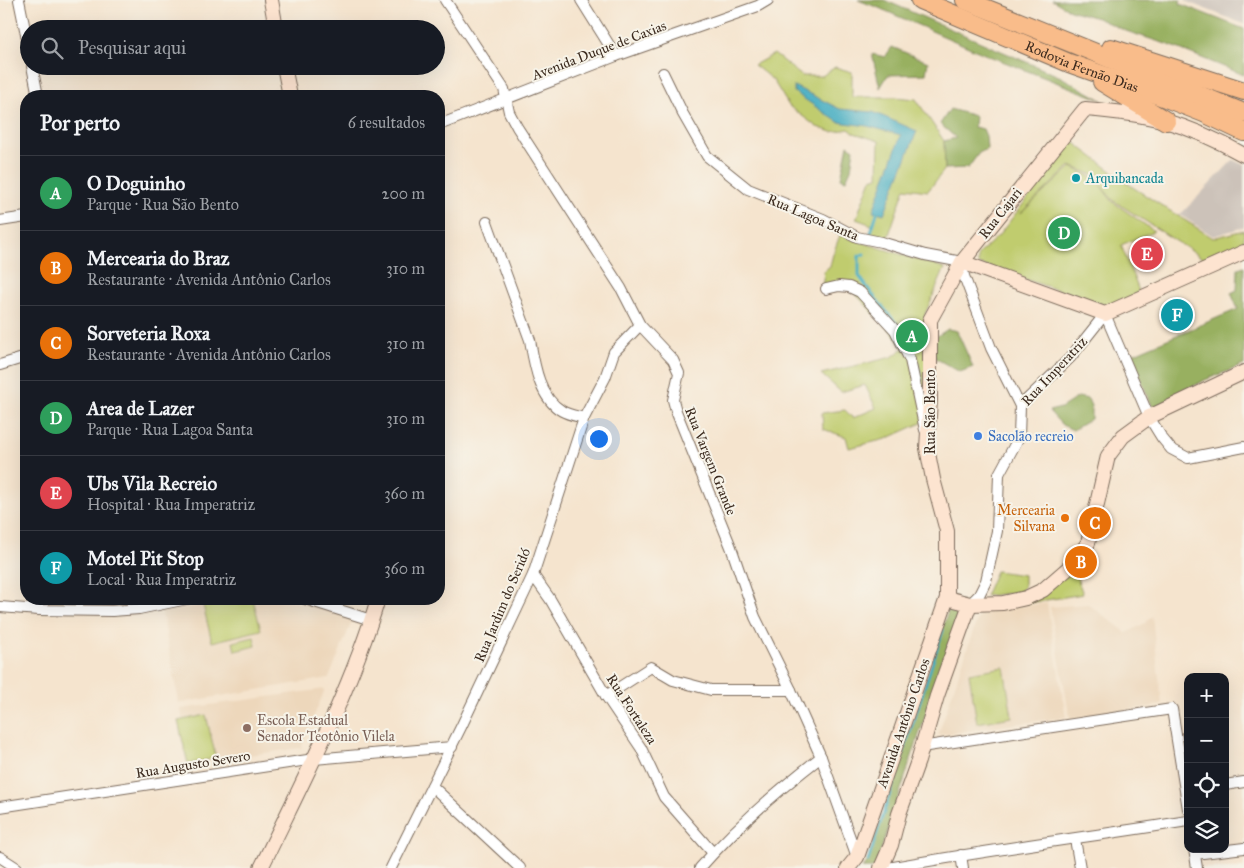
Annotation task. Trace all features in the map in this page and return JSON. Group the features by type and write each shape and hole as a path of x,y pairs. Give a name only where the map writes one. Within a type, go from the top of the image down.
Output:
{"highway":[{"name":"Rodovia Fernão Dias","path":"920,0 1069,63 1204,113 1244,132"},
{"name":"Rodovia Fernão Dias","path":"965,0 1244,113"},
{"path":"1029,26 1062,32 1244,91"},
{"path":"1069,63 1166,121"}],"street":[{"path":"19,0 23,20"},
{"path":"271,0 274,20"},
{"name":"Rua Vargem Grande","path":"445,0 494,72 504,89 509,112 517,127 621,288 640,325 673,360 679,373 674,400 676,411 731,547 755,617 821,757 852,863"},
{"path":"581,0 616,56"},
{"name":"Avenida Duque de Caxias","path":"445,124 616,56 758,6 768,0"},
{"name":"Rua Lagoa Santa","path":"663,73 682,114 707,156 748,189 823,220 857,237 925,255 962,262 1105,314"},
{"path":"34,75 37,90"},
{"path":"286,75 289,90"},
{"name":"Rua Cajari","path":"962,262 1084,108 1166,121 1224,144 1244,155"},
{"path":"0,220 20,218"},
{"path":"488,222 528,333 543,389 548,398 560,410 584,418"},
{"name":"Rua Imperatriz","path":"970,604 979,595 986,581 997,531 999,474 1019,437 1020,406 1070,358 1105,314 1244,252"},
{"path":"962,262 964,276 991,348 1020,406"},
{"name":"Rua São Bento","path":"947,598 947,531 927,448 930,400 930,320 962,262"},
{"path":"826,289 838,286 860,292 895,330 910,360 927,438"},
{"path":"1105,314 1149,418 1171,449 1188,458 1244,447"},
{"name":"Rua Jardim do Seridó","path":"391,868 452,747 533,575 584,418 605,378 614,352 640,325"},
{"path":"0,365 20,359"},
{"path":"947,598 970,604 1003,603 1026,598 1043,590 1073,564 1088,543 1108,456 1123,436 1149,418 1244,372"},
{"name":"Rua Fortaleza","path":"533,575 550,598 606,696 642,748 664,796 714,853"},
{"name":"Avenida Antônio Carlos","path":"852,863 947,598"},
{"name":"Avenida Antônio Carlos","path":"881,868 891,845 899,814 918,761 937,696 970,604"},
{"path":"0,607 39,610 112,611 158,605"},
{"path":"324,605 371,620"},
{"path":"261,868 327,731 376,605"},
{"path":"606,696 651,668 673,680 711,690 791,690"},
{"path":"921,747 1172,708 1184,778"},
{"name":"Rua Augusto Severo","path":"0,807 314,759 452,747"},
{"path":"700,868 789,782 821,757"},
{"path":"1229,784 1244,782"},
{"path":"432,786 520,868"},
{"path":"888,868 961,855 1075,840 1184,822"},
{"path":"1075,840 1080,868"},
{"path":"1229,849 1244,848"},
{"path":"1195,853 1197,868"},
{"path":"961,855 963,868"},
{"path":"0,857 17,868"}],"shaded area":[{"path":"1244,0 1244,24 1185,1"},
{"path":"1233,160 1244,165 1244,227 1213,236 1180,215"},
{"path":"1047,603 1066,717 938,735 980,611"},
{"path":"1088,604 1127,633 1145,623 1152,616 1162,705 1070,718 1050,607"},
{"path":"203,605 309,605 353,619 329,678 179,703 162,612"},
{"name":"Escola Estadual Senador Teotônio Vilela","path":"325,689 301,748 189,763 181,709"}],"green space":[{"path":"858,0 884,0 1061,77 1102,100 989,56"},
{"path":"1052,0 1181,0 1180,4 1244,29 1244,75 1172,46 1070,10"},
{"path":"892,47 928,62 926,74 888,75 880,88 872,54 885,57"},
{"path":"774,54 802,76 822,76 835,67 852,72 852,97 916,99 944,141 945,169 928,191 905,188 887,240 870,236 872,225 856,219 871,179 878,177 879,141 854,133 849,129 832,132 817,127 789,106 773,80 754,65"},
{"path":"950,109 975,116 974,127 983,129 986,136 987,149 979,153 968,168 945,169 944,141 956,138 940,124"},
{"path":"1072,141 1134,188 1213,238 1244,230 1244,246 1207,261 1114,201 1100,185 1113,202 1154,231 1121,245 1139,291 1136,293 1137,296 1111,307 978,264 978,255 999,235","holes":["1070,166 1093,175 1096,179 1071,167 1020,214"]},
{"path":"848,145 854,149 851,169 846,180 841,178"},
{"path":"840,235 945,268 925,314 928,420 886,439 849,448 846,437 823,429 822,413 845,410 853,418 876,408 865,385 841,392 821,374 892,357 905,347 849,287 822,290 824,271 830,266"},
{"path":"1244,266 1244,365 1205,380 1153,408 1130,355 1238,309 1231,293 1237,290 1238,268"},
{"path":"948,329 957,331 973,367 960,372 935,358 931,340"},
{"path":"1078,397 1088,399 1091,406 1091,419 1073,430 1062,425 1049,411 1061,408"},
{"path":"996,571 1024,575 1024,586 1021,592 985,596"},
{"path":"1069,573 1076,575 1083,594 1010,606"},
{"path":"203,605 255,605 261,630 212,642"},
{"path":"948,611 959,614 875,868 862,868 868,861"},
{"path":"254,637 256,646 235,651 233,642"},
{"path":"1004,667 1012,717 977,723 969,673"},
{"path":"206,715 216,758 188,764 178,721"}],"water":[{"path":"794,86 840,109 873,112 917,131 884,214 873,211 901,135 867,126 838,122 794,92"}],"waterway":[{"path":"871,232 877,213"},
{"path":"864,254 859,256 859,276 902,330 913,349 921,380"},
{"path":"868,861 943,630"}],"place":[{"name":"Arquibancada","path":"1076,178"},
{"name":"Area de Lazer","path":"1064,233"},
{"name":"Ubs Vila Recreio","path":"1147,254"},
{"name":"Motel Pit Stop","path":"1177,315"},
{"name":"O Doguinho","path":"912,336"},
{"name":"Sacolão recreio","path":"978,436"},
{"name":"Mercearia Silvana","path":"1065,518"},
{"name":"Sorveteria Roxa","path":"1095,523"},
{"name":"Mercearia do Braz","path":"1081,562"},
{"name":"Escola Estadual Senador Teotônio Vilela","path":"247,728"}]}
